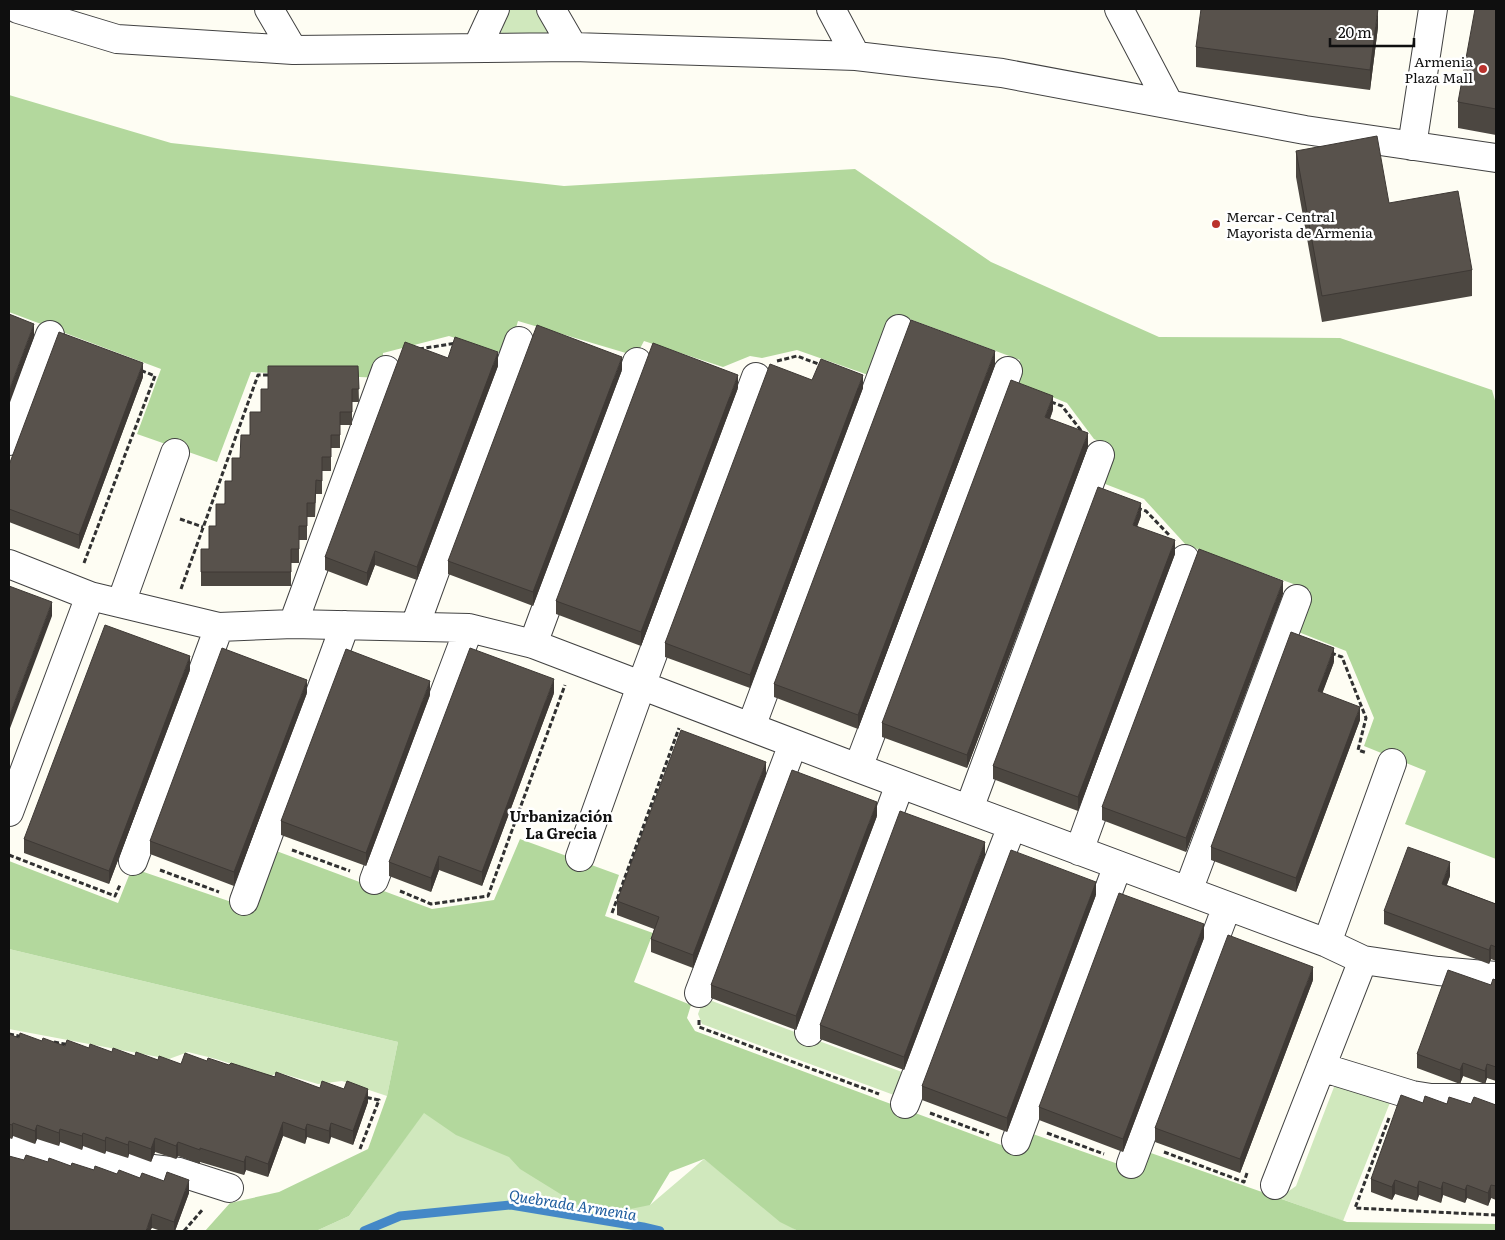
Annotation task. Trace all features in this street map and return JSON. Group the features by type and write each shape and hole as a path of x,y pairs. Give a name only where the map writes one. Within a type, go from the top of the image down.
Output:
{"street":[{"path":"18,9 117,39 293,50 573,47 856,56 1002,73 1305,130 1496,158"},
{"path":"269,9 293,50"},
{"path":"476,48 495,9"},
{"path":"551,9 573,47"},
{"path":"831,9 856,56"},
{"path":"1119,9 1168,104"},
{"path":"1412,146 1432,9"},
{"path":"751,727 899,329"},
{"path":"9,441 50,335"},
{"path":"415,626 520,342"},
{"path":"533,644 638,362"},
{"path":"580,856 641,686 764,369"},
{"path":"294,624 386,370"},
{"path":"858,768 1008,371"},
{"path":"121,603 176,453"},
{"path":"969,810 1100,455"},
{"path":"1079,851 1185,559"},
{"path":"9,564 82,593 219,627 294,624 470,628 533,644 793,744 1327,943 1363,960 1438,971 1496,976"},
{"path":"9,812 82,593"},
{"path":"1188,891 1297,599"},
{"path":"244,901 345,625"},
{"path":"133,861 219,627"},
{"path":"374,880 470,628"},
{"path":"699,993 793,744"},
{"path":"1327,943 1392,763"},
{"path":"809,1032 900,784"},
{"path":"905,1104 1012,826"},
{"path":"1020,1133 1118,865"},
{"path":"1135,1153 1227,906"},
{"path":"1275,1185 1363,960"},
{"path":"1321,1068 1399,1092 1431,1098 1496,1098"},
{"path":"9,1145 100,1163 179,1172 229,1188"}],"path":[{"path":"386,370 391,355 457,342 466,346"},
{"path":"764,369 797,356 824,366"},
{"path":"82,593 155,376 137,369"},
{"path":"179,595 258,375 278,375"},
{"path":"1046,399 1062,406 1100,455"},
{"path":"1325,651 1342,657 1366,718 1358,750 1392,763"},
{"path":"488,896 574,661"},
{"path":"612,913 688,704"},
{"path":"699,993 699,1027 1007,1141 1020,1133 1135,1153 1244,1182 1248,1172"},
{"path":"9,1034 28,1038"},
{"path":"48,1041 77,1046"},
{"path":"1399,1092 1355,1208 1496,1215"},
{"path":"360,1096 380,1100 360,1149"}],"green space":[{"path":"509,9 537,9 551,35 500,35"},
{"path":"9,95 171,143 564,186 855,169 991,262 1159,337 1340,338 1492,390 1496,404 1496,859 1405,824 1426,771 1364,746 1374,718 1346,651 1296,631 1310,590 1186,545 1144,499 1100,482 1112,447 1094,439 1067,403 1013,381 1020,360 896,314 874,377 797,350 762,358 750,356 723,367 644,341 636,356 518,321 508,355 449,336 383,353 382,378 251,372 217,462 137,434 161,369 9,312"},
{"path":"520,839 619,875 605,916 653,933 634,982 691,1005 687,1018 695,1031 1020,1152 1030,1133 1141,1172 1148,1152 1347,1222 1496,1224 1496,1231 798,1231 780,1222 704,1159 670,1172 650,1205 596,1216 520,1169 509,1157 456,1135 424,1113 349,1216 316,1231 205,1231 230,1203 279,1192 368,1149 387,1096 398,1042 9,949 9,861 118,903 132,868 252,909 271,849 432,909 494,900"},
{"path":"9,949 398,1042 387,1096 342,1081 318,1084 280,1073 269,1076 188,1052 169,1059 9,1029"},
{"path":"704,998 910,1075 902,1098 702,1024 698,1014"},
{"path":"1342,1084 1391,1100 1343,1221 1279,1198 1296,1186 1334,1087"},
{"path":"424,1112 650,1205 704,1159 797,1231 316,1231 349,1216"}],"building":[{"path":"1201,9 1378,9 1370,70 1196,47"},
{"name":"Armenia Plaza Mall","path":"1475,9 1496,9 1496,109 1458,102"},
{"path":"1377,136 1389,203 1458,191 1472,270 1322,296 1296,151"},
{"path":"9,314 34,324 9,391"},
{"path":"911,320 995,351 858,715 774,684"},
{"path":"537,325 622,357 533,592 448,561"},
{"path":"59,332 143,363 79,535 9,509 9,465"},
{"path":"455,337 498,352 417,567 375,551 367,573 325,557 405,342 448,358"},
{"path":"653,343 738,375 641,632 556,601"},
{"path":"821,359 863,375 750,675 665,643 770,364 812,380"},
{"path":"268,366 358,366 359,389 352,389 352,412 340,412 340,435 331,435 331,457 322,457 322,481 316,480 315,503 307,503 307,526 299,526 299,549 291,549 291,572 201,572 201,549 209,549 209,526 216,526 216,504 225,504 225,481 232,481 232,458 240,458 241,435 250,435 250,412 261,412 261,389 268,389"},
{"path":"1011,380 1053,396 1045,417 1088,433 967,755 882,723"},
{"path":"1098,487 1141,503 1133,525 1175,540 1078,797 993,766"},
{"path":"1199,549 1283,581 1186,838 1102,807"},
{"path":"9,586 52,602 9,717"},
{"path":"105,625 190,656 109,871 24,839"},
{"path":"1291,632 1334,648 1318,691 1360,707 1296,878 1211,847"},
{"path":"222,648 307,680 234,872 150,841"},
{"path":"470,648 554,679 482,872 439,856 431,878 389,862"},
{"path":"346,649 430,681 366,853 281,821"},
{"path":"681,730 766,762 693,955 651,939 659,917 617,901"},
{"path":"792,770 877,802 796,1016 711,985"},
{"path":"900,811 985,842 904,1057 820,1025"},
{"path":"1408,847 1450,862 1442,884 1496,904 1496,947 1491,945 1489,950 1384,911"},
{"path":"1011,850 1096,882 1007,1118 922,1086"},
{"path":"1119,893 1204,924 1123,1139 1039,1107"},
{"path":"1228,935 1313,967 1240,1159 1155,1128"},
{"path":"1448,970 1491,985 1493,979 1496,980 1496,1067 1487,1064 1485,1071 1463,1063 1460,1070 1417,1054"},
{"path":"20,1033 42,1041 43,1038 65,1046 67,1040 89,1048 90,1044 112,1052 113,1048 135,1056 136,1052 158,1060 159,1056 181,1064 185,1053 207,1061 208,1058 229,1065 231,1063 275,1077 276,1072 320,1088 322,1081 344,1089 347,1081 368,1089 353,1131 331,1123 329,1131 307,1124 305,1130 283,1122 268,1164 246,1156 244,1162 178,1142 176,1146 155,1138 151,1149 129,1141 128,1145 106,1137 105,1141 83,1133 82,1136 60,1129 59,1133 37,1125 35,1131 13,1123 12,1125 9,1124 9,1034 19,1038"},
{"path":"1401,1095 1423,1103 1425,1096 1447,1104 1449,1097 1471,1104 1474,1097 1496,1105 1496,1186 1491,1185 1488,1193 1467,1185 1465,1190 1443,1182 1441,1189 1419,1181 1417,1188 1395,1180 1392,1187 1371,1179"},
{"path":"26,1155 48,1162 49,1158 71,1166 72,1163 94,1170 95,1166 117,1174 119,1170 140,1178 142,1173 164,1181 167,1172 189,1180 174,1222 152,1214 146,1231 9,1231 9,1156 24,1160"}],"waterway":[{"name":"Quebrada Armenia","path":"364,1231 400,1216 511,1205 660,1231"}],"place":[{"name":"Armenia Plaza Mall","path":"1483,69"},
{"name":"Mercar - Central Mayorista de Armenia","path":"1216,224"}],"district":[{"name":"Urbanización La Grecia","path":"561,824"}]}
